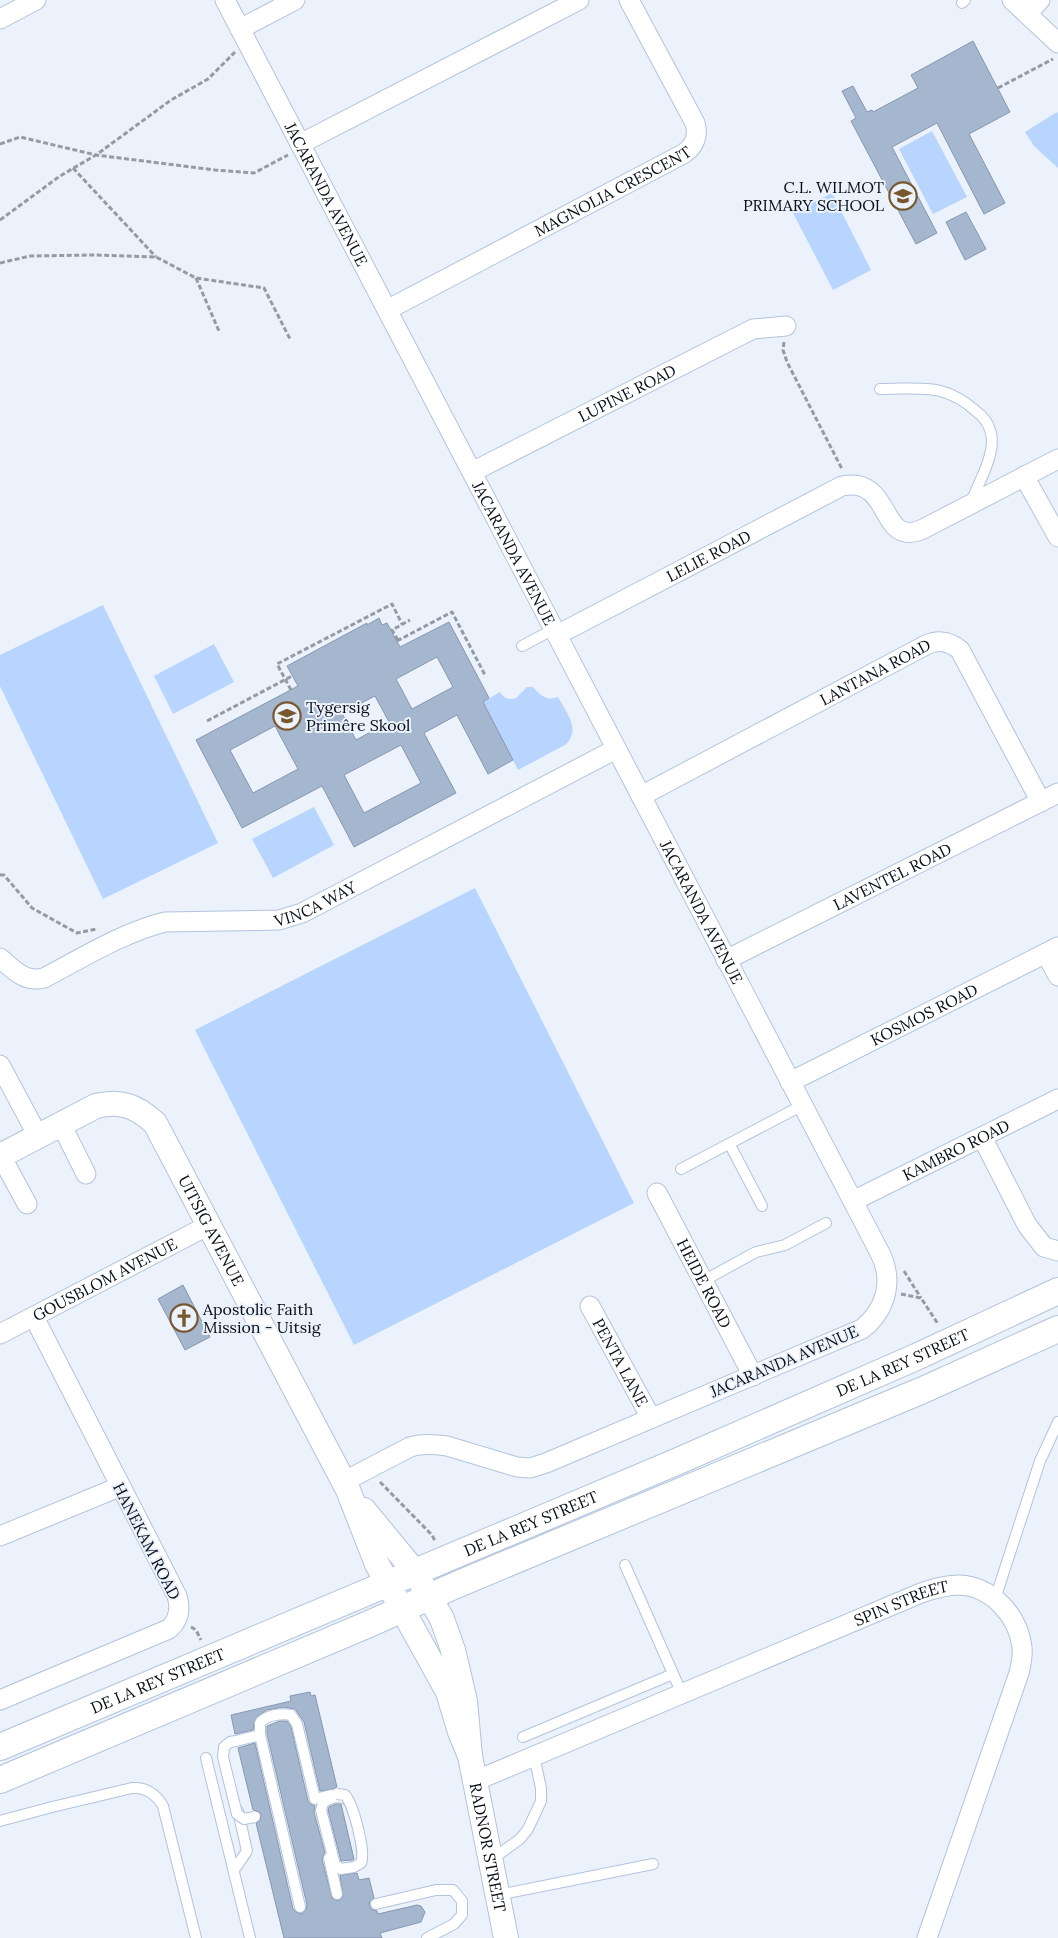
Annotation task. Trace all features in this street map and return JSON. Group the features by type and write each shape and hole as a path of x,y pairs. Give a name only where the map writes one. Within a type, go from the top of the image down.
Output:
{"main road":[{"name":"DE LA REY STREET","path":"0,1748 676,1462 907,1361 1058,1291"},
{"name":"DE LA REY STREET","path":"0,1780 924,1390 1058,1328"}],"street":[{"name":"JACARANDA AVENUE","path":"225,0 884,1260 887,1271 886,1294 880,1310 862,1329 546,1463 530,1468 508,1466 447,1446 419,1444 410,1447 346,1486"},
{"path":"244,37 295,0"},
{"path":"300,144 579,0"},
{"name":"MAGNOLIA CRESCENT","path":"387,310 674,159 693,146 696,134 695,123 629,0"},
{"path":"1012,0 1058,43"},
{"path":"1027,14 1040,0"},
{"path":"0,19 31,1"},
{"name":"LUPINE ROAD","path":"472,472 753,329 786,326"},
{"path":"971,504 1058,459"},
{"path":"1024,476 1058,537"},
{"name":"LELIE ROAD","path":"555,632 835,489 848,485 862,486 874,493 891,524 907,532 918,532 971,504"},
{"name":"LANTANA ROAD","path":"641,796 926,645 932,642 943,641 950,643 960,650 1040,802"},
{"name":"VINCA WAY","path":"0,958 19,975 34,980 44,978 137,930 154,924 165,922 280,920 302,913 616,748"},
{"name":"LAVENTEL ROAD","path":"726,960 1058,793"},
{"path":"1052,950 1058,976"},
{"name":"KOSMOS ROAD","path":"790,1082 1052,950"},
{"path":"0,1066 38,1136"},
{"name":"KAMBRO ROAD","path":"853,1201 1058,1099"},
{"name":"UITSIG AVENUE","path":"1,1156 96,1106 104,1104 130,1106 141,1111 155,1123 346,1486 378,1564 402,1609"},
{"path":"61,1124 86,1174"},
{"path":"982,1137 1027,1225 1044,1247 1058,1251"},
{"path":"1,1156 27,1204"},
{"name":"HEIDE ROAD","path":"657,1193 752,1376"},
{"name":"GOUSBLOM AVENUE","path":"0,1334 209,1225"},
{"name":"PENTA LANE","path":"590,1306 651,1418"},
{"name":"HANEKAM ROAD","path":"0,1700 169,1629 174,1625 180,1609 177,1596 119,1487 34,1317"},
{"name":"UITSIG AVENUE","path":"346,1486 415,1572 430,1597"},
{"path":"0,1536 119,1487"},
{"name":"SPIN STREET","path":"475,1782 934,1588 960,1585 974,1587 995,1599 1014,1620 1022,1648 1019,1673 928,1938"},
{"name":"RADNOR STREET","path":"430,1597 442,1619 453,1650 465,1701 470,1756 506,1938"},
{"name":"RADNOR STREET","path":"402,1609 448,1692 470,1756"}],"lane":[{"path":"880,389 907,387 948,392 960,398 981,415 992,434 992,448 987,467 971,504"},
{"path":"522,646 555,632"},
{"path":"681,1169 730,1145 803,1105"},
{"path":"730,1145 762,1206"},
{"path":"703,1280 756,1252 785,1245 826,1223"},
{"path":"995,1599 1040,1461 1058,1422"},
{"path":"625,1564 682,1694"},
{"path":"523,1737 673,1674"},
{"path":"300,1907 260,1735 259,1727 263,1720 286,1714 294,1719 337,1894"},
{"path":"234,1870 247,1851 225,1752 228,1747 236,1742 260,1735"},
{"path":"236,1742 230,1742 224,1747 223,1757 237,1814 244,1819 254,1817"},
{"path":"491,1860 520,1839 528,1829 541,1801 541,1788 534,1756"},
{"path":"206,1758 250,1938"},
{"path":"0,1822 52,1807 132,1788 140,1787 151,1792 163,1806 196,1938"},
{"path":"315,1799 337,1795 345,1795 349,1798 363,1859 354,1868 341,1869 335,1865 321,1810 326,1801 337,1795"},
{"path":"498,1895 653,1864"},
{"path":"376,1904 436,1890 453,1890 462,1901 462,1915 454,1924 427,1938"}],"path":[{"path":"0,220 73,168 96,155 171,100 208,79 232,54 244,37"},
{"path":"998,88 1058,57"},
{"path":"0,144 20,137 96,155 254,173 287,156 300,144"},
{"path":"73,168 156,257 196,278 264,288 290,339"},
{"path":"0,263 30,256 156,257"},
{"path":"196,278 218,331"},
{"path":"783,350 787,362 845,474"},
{"path":"291,690 277,664 392,604 402,624"},
{"path":"410,620 392,630 397,641 452,612 485,675"},
{"path":"207,721 292,676"},
{"path":"0,875 4,875 32,908 77,934 101,928"},
{"path":"900,1265 940,1328"},
{"path":"898,1294 909,1294 921,1298"},
{"path":"376,1478 436,1541"},
{"path":"188,1626 196,1630 200,1640"}],"shaded area":[{"path":"1057,112 1058,168 1034,146 1025,132"},
{"path":"932,131 967,197 933,214 899,149"},
{"path":"832,193 871,270 833,290 793,213"},
{"path":"103,605 218,843 103,899 0,686 0,655"},
{"path":"214,644 234,682 173,714 154,676"},
{"path":"527,687 533,687 547,698 558,697 571,721 572,733 565,745 518,770 483,702 500,692 507,698 516,698"},
{"path":"314,807 334,845 273,878 252,839"},
{"path":"475,888 634,1203 354,1345 195,1030"}],"building":[{"path":"973,41 1010,112 969,134 1005,203 984,214 937,123 892,147 937,233 916,244 851,121 856,118 842,91 853,86 867,112 872,110 873,112 918,88 911,75"},
{"path":"966,212 986,249 965,260 946,222"},
{"path":"379,618 382,625 387,623 400,647 449,622 489,698 483,702 513,760 488,774 457,715 424,733 456,793 354,847 322,786 242,828 196,740 298,686 287,666 367,623 367,625","holes":["437,657 453,687 412,709 396,679","375,696 389,722 356,740 342,713","275,726 298,769 253,793 230,750","401,745 421,783 364,813 344,775"]},
{"name":"Apostolic Faith Mission - Uitsig","path":"183,1285 210,1337 185,1350 158,1299"},
{"path":"310,1692 311,1696 315,1695 337,1787 333,1789 320,1791 304,1722 295,1709 283,1707 267,1710 255,1718 253,1730 235,1734 231,1715 291,1701 290,1696"},
{"path":"280,1721 287,1721 291,1727 308,1801 315,1806 314,1812 325,1853 322,1859 332,1898 338,1901 343,1897 340,1875 357,1873 359,1880 369,1878 374,1898 369,1902 371,1909 377,1911 378,1914 417,1905 421,1906 425,1912 421,1922 380,1933 382,1938 284,1938 256,1823 260,1820 261,1815 253,1810 238,1748 255,1743 293,1909 302,1914 307,1905 267,1734 267,1726"},
{"path":"341,1804 354,1859 352,1860 341,1861 328,1810 329,1807"}],"place":[{"name":"C.L. WILMOT PRIMARY SCHOOL","path":"903,196"},
{"name":"Tygersig Primêre Skool","path":"287,716"},
{"name":"Apostolic Faith Mission - Uitsig","path":"184,1318"}]}
